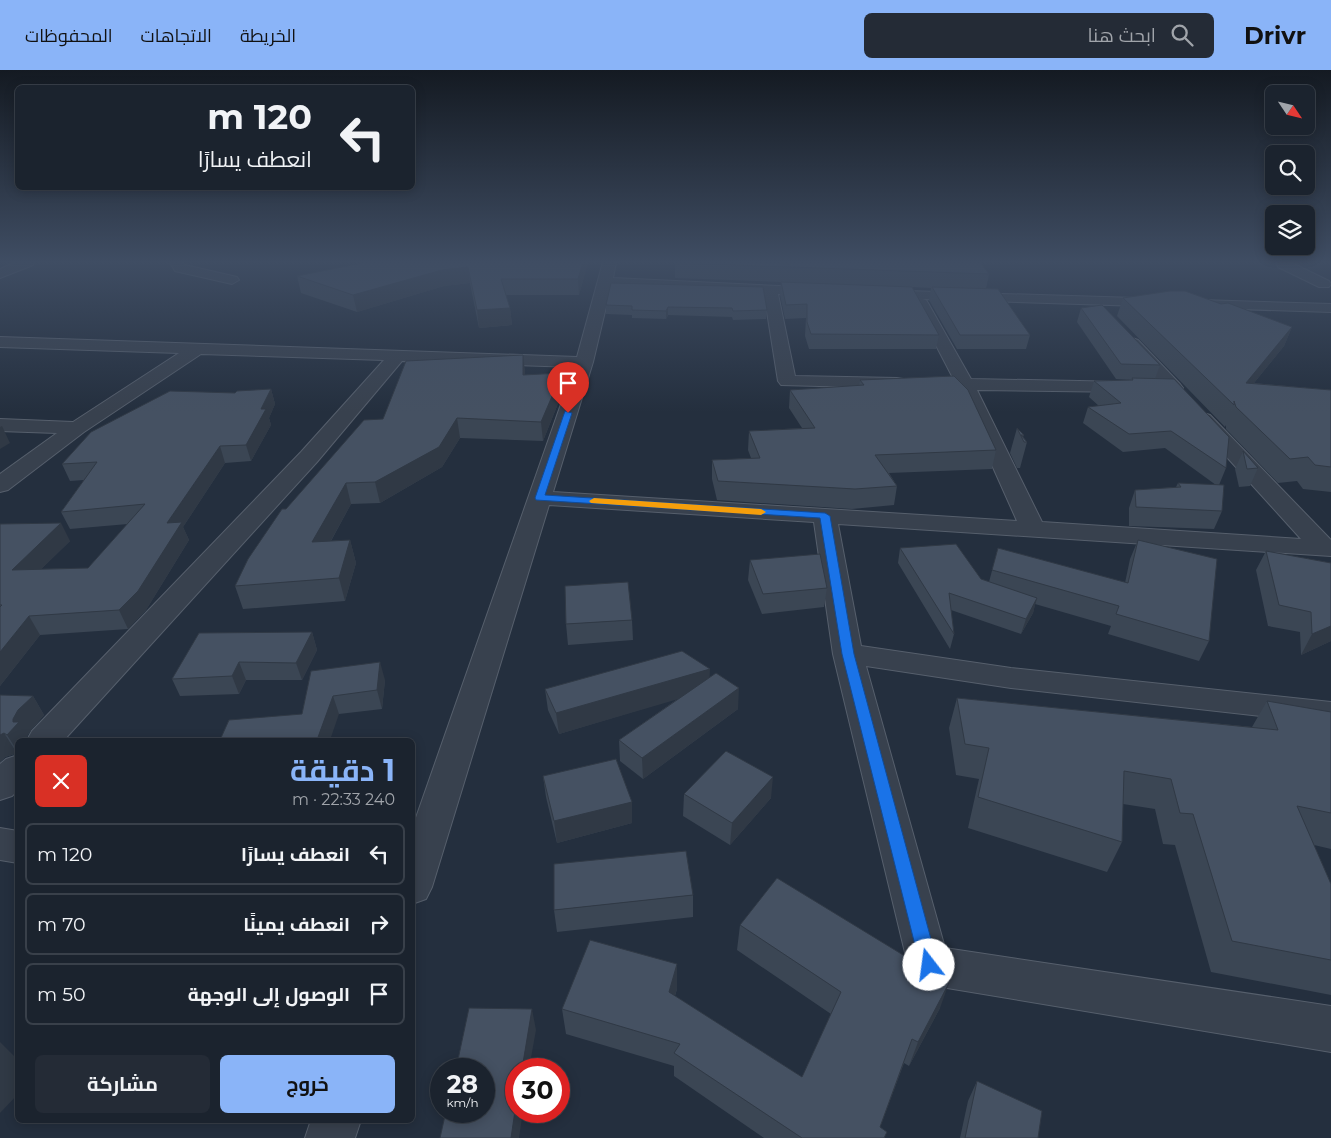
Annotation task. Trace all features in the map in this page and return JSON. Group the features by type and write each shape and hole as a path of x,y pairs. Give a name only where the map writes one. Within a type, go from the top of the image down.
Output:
{"street":[{"path":"415,878 584,362 597,312"},
{"path":"774,312 787,381 1174,388"},
{"path":"926,312 965,384 1033,529"},
{"path":"1123,334 1326,547"},
{"path":"0,342 584,362"},
{"path":"0,485 77,428 197,349"},
{"path":"46,738 309,458 397,356"},
{"path":"0,425 77,428"},
{"path":"540,498 1326,547"},
{"path":"825,516 848,654 929,965 1331,1029"},
{"path":"848,654 1012,678 1331,713"},
{"path":"0,786 15,771"},
{"path":"0,844 15,846"},
{"path":"330,1138 335,1123"}],"building":[{"path":"807,312 926,312 939,335 811,334 807,322"},
{"path":"946,312 1014,312 1030,335 960,335"},
{"path":"1084,312 1109,312 1160,365 1121,364"},
{"path":"1137,312 1252,312 1292,327 1246,383 1331,390 1331,467 1315,465 1308,457 1290,459 1236,407 1234,401 1234,405"},
{"path":"523,355 523,375 562,373 541,422 457,418 439,447 375,482 346,483 312,542 350,540 339,578 235,586 248,559 282,509 286,509 364,420 383,419 406,361"},
{"path":"954,376 968,390 996,450 875,455 897,486 855,489 718,481 712,460 760,458 749,431 815,428 790,390 864,385 860,380"},
{"path":"1132,378 1174,379 1229,437 1226,468 1171,431 1129,434 1088,407 1121,403 1094,381 1133,380"},
{"path":"271,389 261,409 266,409 246,445 220,446 167,523 182,522 138,591 119,610 29,616 0,652 0,607 2,605 0,605 0,524 61,523 12,570 88,568 145,504 61,512 97,462 62,464 91,432 170,391 235,393 237,391"},
{"path":"1017,428 1024,435 1021,435 1027,442 1024,442"},
{"path":"1243,451 1258,468 1247,469"},
{"path":"1178,483 1224,485 1222,511 1136,507 1135,490 1181,487"},
{"path":"1138,540 1217,559 1209,641 1116,614 1119,606 992,570 998,548 1128,583"},
{"path":"956,544 981,579 1037,598 1026,619 949,593 954,634 900,548"},
{"path":"1266,551 1331,563 1331,626 1312,634 1311,612 1279,605"},
{"path":"820,554 827,588 763,594 750,560"},
{"path":"628,582 632,620 566,624 565,586"},
{"path":"312,632 296,663 239,662 232,676 172,679 199,633"},
{"path":"682,651 710,669 556,713 545,689"},
{"path":"380,662 377,690 333,696 318,738 221,738 229,720 302,714 311,671"},
{"path":"716,673 739,688 642,758 619,740"},
{"path":"0,695 33,696 18,710 13,722 19,722 7,735 4,733 0,735"},
{"path":"957,698 1278,730 1267,701 1331,712 1331,813 1297,806 1331,884 1331,960 1232,941 1193,814 1180,813 1171,779 1124,771 1122,842 978,797 989,748 965,744"},
{"path":"726,751 773,777 732,823 684,794"},
{"path":"616,759 632,802 554,821 543,776"},
{"path":"686,851 693,895 554,910 554,864"},
{"path":"777,878 949,983 918,1042 912,1039 880,1127 887,1132 884,1138 802,1138 674,1053 680,1044 562,1009 590,940 677,964 669,992 802,1077 841,992 740,925"},
{"path":"469,1008 532,1009 524,1058 505,1058 505,1123 513,1123 511,1138 440,1138 443,1123 495,1123 495,1058 458,1058"},
{"path":"977,1081 1042,1111 1038,1138 965,1138"}],"slow traffic":[{"path":"594,501 761,512"}],"route":[{"path":"568,413 540,498 825,516 848,654 929,965"}]}
